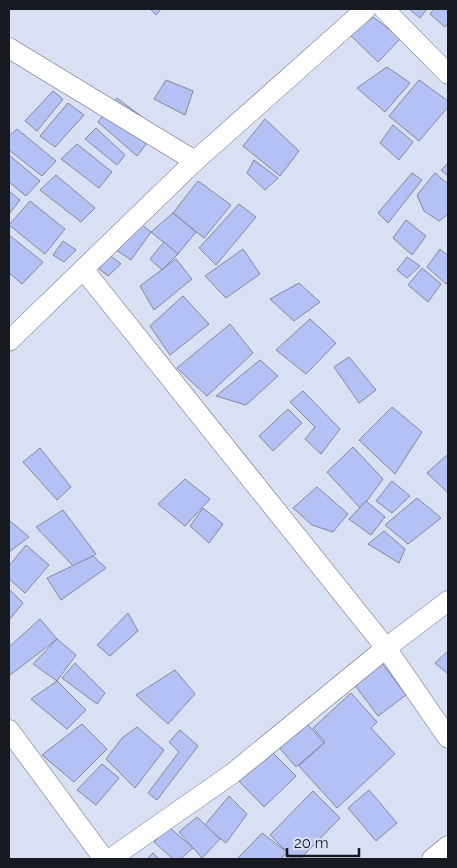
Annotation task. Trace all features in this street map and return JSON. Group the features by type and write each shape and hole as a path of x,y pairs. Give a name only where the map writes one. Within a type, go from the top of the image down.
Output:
{"street":[{"path":"9,340 195,162 366,9"},
{"path":"384,9 448,74"},
{"path":"10,50 195,162"},
{"path":"83,269 386,648 448,738"},
{"path":"110,859 233,774 386,648 448,601"},
{"path":"9,730 104,859"},
{"path":"432,859 448,846"}],"building":[{"path":"150,9 161,9 156,15"},
{"path":"409,9 427,9 420,18"},
{"path":"434,9 448,9 448,23 445,27 430,14"},
{"path":"373,17 401,38 378,62 349,34"},
{"path":"387,67 410,83 385,112 357,88"},
{"path":"166,80 193,91 185,115 154,99"},
{"path":"419,80 448,101 448,107 419,141 389,116"},
{"path":"53,91 63,99 37,131 25,121"},
{"path":"117,98 158,129 137,156 98,122"},
{"path":"68,103 84,115 55,147 40,136"},
{"path":"265,119 299,151 280,176 243,146"},
{"path":"393,125 413,142 399,160 380,143"},
{"path":"96,128 125,155 117,165 85,139"},
{"path":"17,129 56,161 42,176 9,150 9,136"},
{"path":"77,144 112,172 99,188 61,159"},
{"path":"9,155 40,181 26,196 9,182"},
{"path":"254,160 278,178 265,190 247,173"},
{"path":"448,163 448,176 441,170"},
{"path":"412,173 422,180 388,223 378,213"},
{"path":"435,173 448,184 448,214 439,221 424,211 417,195"},
{"path":"56,175 95,208 81,222 40,190"},
{"path":"198,181 231,205 204,238 173,213"},
{"path":"9,191 20,200 9,214"},
{"path":"30,201 65,229 45,254 9,225"},
{"path":"239,204 256,217 216,265 199,248"},
{"path":"173,213 196,232 178,254 151,232"},
{"path":"135,219 151,232 131,260 113,248"},
{"path":"406,220 426,236 412,255 393,238"},
{"path":"9,235 43,262 22,284 9,273"},
{"path":"63,241 76,250 64,262 53,255"},
{"path":"164,242 178,254 162,270 150,259"},
{"path":"243,249 260,274 226,298 205,276"},
{"path":"440,249 448,256 448,281 446,284 427,267"},
{"path":"108,254 121,264 108,276 98,268"},
{"path":"407,257 420,266 407,278 397,270"},
{"path":"176,259 192,279 154,310 140,286"},
{"path":"422,268 441,284 428,302 408,285"},
{"path":"299,283 320,302 294,321 270,299"},
{"path":"183,296 209,324 170,355 150,326"},
{"path":"310,319 336,343 306,374 276,350"},
{"path":"230,324 253,353 207,396 177,368"},
{"path":"349,357 376,390 359,403 334,367"},
{"path":"260,360 278,376 246,405 216,396"},
{"path":"303,391 340,429 321,454 305,439 315,427 290,402"},
{"path":"392,407 422,432 395,474 359,440"},
{"path":"288,409 302,423 273,451 259,436"},
{"path":"353,447 383,479 361,509 327,472"},
{"path":"40,448 71,487 57,500 23,462"},
{"path":"448,454 448,493 427,473"},
{"path":"185,479 210,499 185,526 158,504"},
{"path":"392,481 410,496 392,513 376,501"},
{"path":"317,487 348,514 333,532 312,525 293,508"},
{"path":"417,498 441,518 408,544 385,525"},
{"path":"366,501 385,517 371,535 349,519"},
{"path":"203,508 223,524 209,543 190,526"},
{"path":"63,510 96,554 76,569 36,527"},
{"path":"9,520 29,537 9,552"},
{"path":"384,531 405,549 399,563 368,544"},
{"path":"26,545 49,565 25,593 9,579 9,566"},
{"path":"93,556 106,568 61,600 47,578"},
{"path":"9,589 23,603 9,620"},
{"path":"128,613 138,631 110,656 97,645"},
{"path":"40,619 57,639 9,676 9,647"},
{"path":"57,639 76,655 57,681 33,664"},
{"path":"448,651 448,674 435,663"},
{"path":"75,663 105,693 97,704 62,678"},
{"path":"382,663 406,695 378,716 354,684"},
{"path":"175,670 195,694 168,724 136,695"},
{"path":"57,681 86,710 67,729 31,699"},
{"path":"351,693 377,722 371,728 395,754 337,808 299,766 325,742 313,728"},
{"path":"304,720 324,743 296,767 277,745"},
{"path":"82,724 107,749 74,782 42,755"},
{"path":"137,727 164,750 135,788 106,759 122,738"},
{"path":"180,730 198,746 157,800 148,793 179,752 169,742"},
{"path":"269,749 296,776 264,807 238,780"},
{"path":"102,764 119,778 96,805 77,790"},
{"path":"369,790 397,823 376,841 348,808"},
{"path":"313,791 340,818 300,859 294,859 270,835"},
{"path":"229,796 247,814 226,843 204,826"},
{"path":"197,817 220,839 202,858 179,832"},
{"path":"169,827 193,848 180,859 173,859 154,842"},
{"path":"262,833 287,852 281,859 237,859"},
{"path":"153,853 159,859 147,859"}]}
